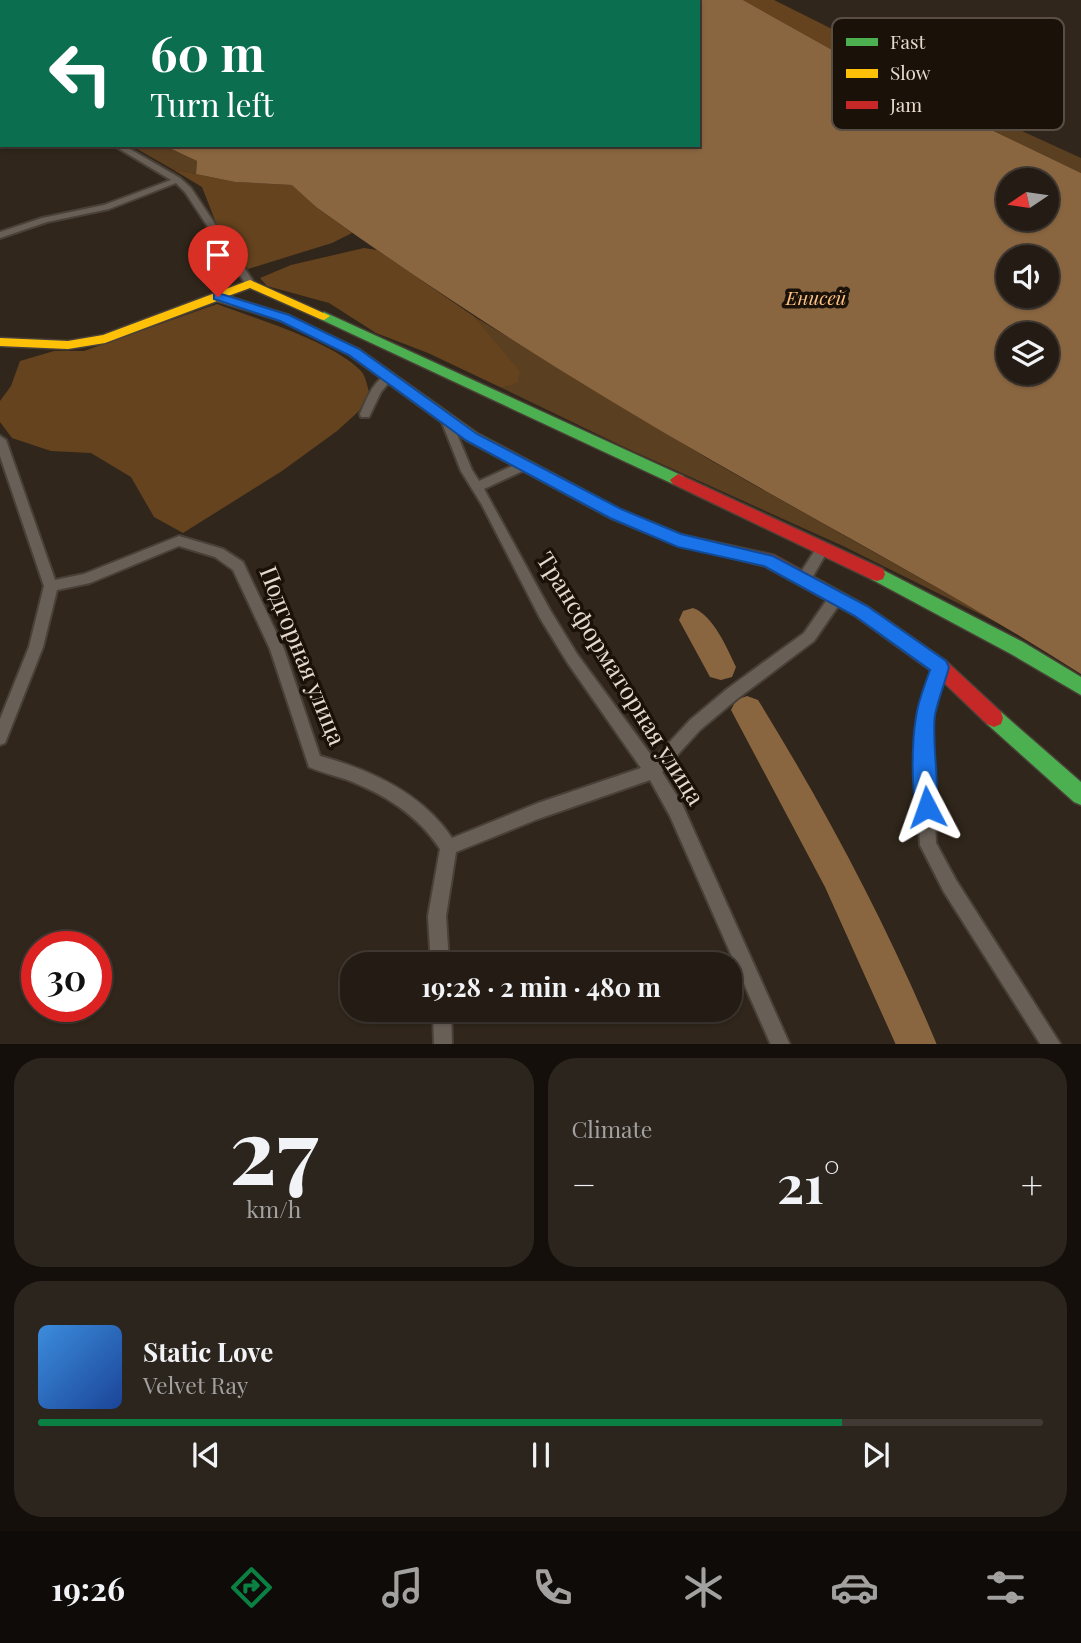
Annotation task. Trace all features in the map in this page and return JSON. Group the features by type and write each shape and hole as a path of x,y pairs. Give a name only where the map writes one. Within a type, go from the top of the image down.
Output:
{"street":[{"path":"120,147 177,180 188,190 250,284 311,309 944,606 1081,687"},
{"path":"0,234 45,220 106,207 177,180"},
{"path":"0,342 54,345 92,342 146,326 250,284"},
{"path":"218,297 285,318 354,352 446,420 503,455 616,514 678,540 768,560 861,611 940,667 1081,796"},
{"path":"365,414 376,390 389,376"},
{"name":"Трансформаторная улица","path":"446,420 457,450 565,647 653,771 676,810 781,1044"},
{"path":"0,440 51,586 36,647 0,738"},
{"path":"477,487 525,465"},
{"name":"Подгорная улица","path":"51,586 85,579 179,541 219,553 238,566 277,649 314,762 334,767 390,793 429,820 449,847"},
{"path":"804,579 823,548"},
{"path":"440,952 438,916 449,847 538,811 653,771 713,709 809,637 836,598"},
{"path":"940,667 926,716 924,762 928,845 950,886 1051,1044"},
{"path":"442,1022 443,1044"}],"shaded area":[{"path":"743,0 774,0 832,29 832,50"},
{"path":"991,130 1020,130 1081,158 1081,173"},
{"path":"134,147 167,147 197,161 196,174 172,169"},
{"path":"172,169 235,182 293,185 316,207 352,233 332,243 248,269 218,228 202,187"},
{"path":"364,248 377,250 475,317 520,372 517,383 502,388 428,353 376,333 329,303 267,286 260,278 291,265"},
{"path":"217,304 294,332 332,350 361,371 369,392 359,411 337,431 282,471 183,533 154,517 131,477 91,453 51,451 12,438 0,422 0,401 11,386 20,361 54,351 84,351"},
{"path":"475,317 710,460 1014,631 843,546 624,447 502,388 516,383 519,372"}],"water":[{"name":"Енисей","path":"700,0 743,0 832,50 832,130 991,130 1081,173 1081,674 991,619 611,401 462,307 364,241 316,207 292,185 235,182 196,174 197,161 167,147 700,147"}],"waterway":[{"path":"693,620 721,667"},
{"path":"747,710 838,874 917,1044"}],"traffic: fast":[{"path":"324,316 678,480"},
{"path":"877,574 1017,648 1081,687"},
{"path":"994,718 1081,795"}],"traffic: slow":[{"path":"0,342 68,345 105,339 250,284 324,316"},
{"path":"218,297 285,318 354,352 472,437 616,514 679,540"}],"traffic: jam":[{"path":"678,480 877,574"},
{"path":"679,540 768,560 861,611 940,667 994,718"}],"route":[{"path":"218,297 235,300 285,318 354,352 472,437 616,514 678,540 768,560 861,611 940,667 926,716 924,762 927,807"}]}
